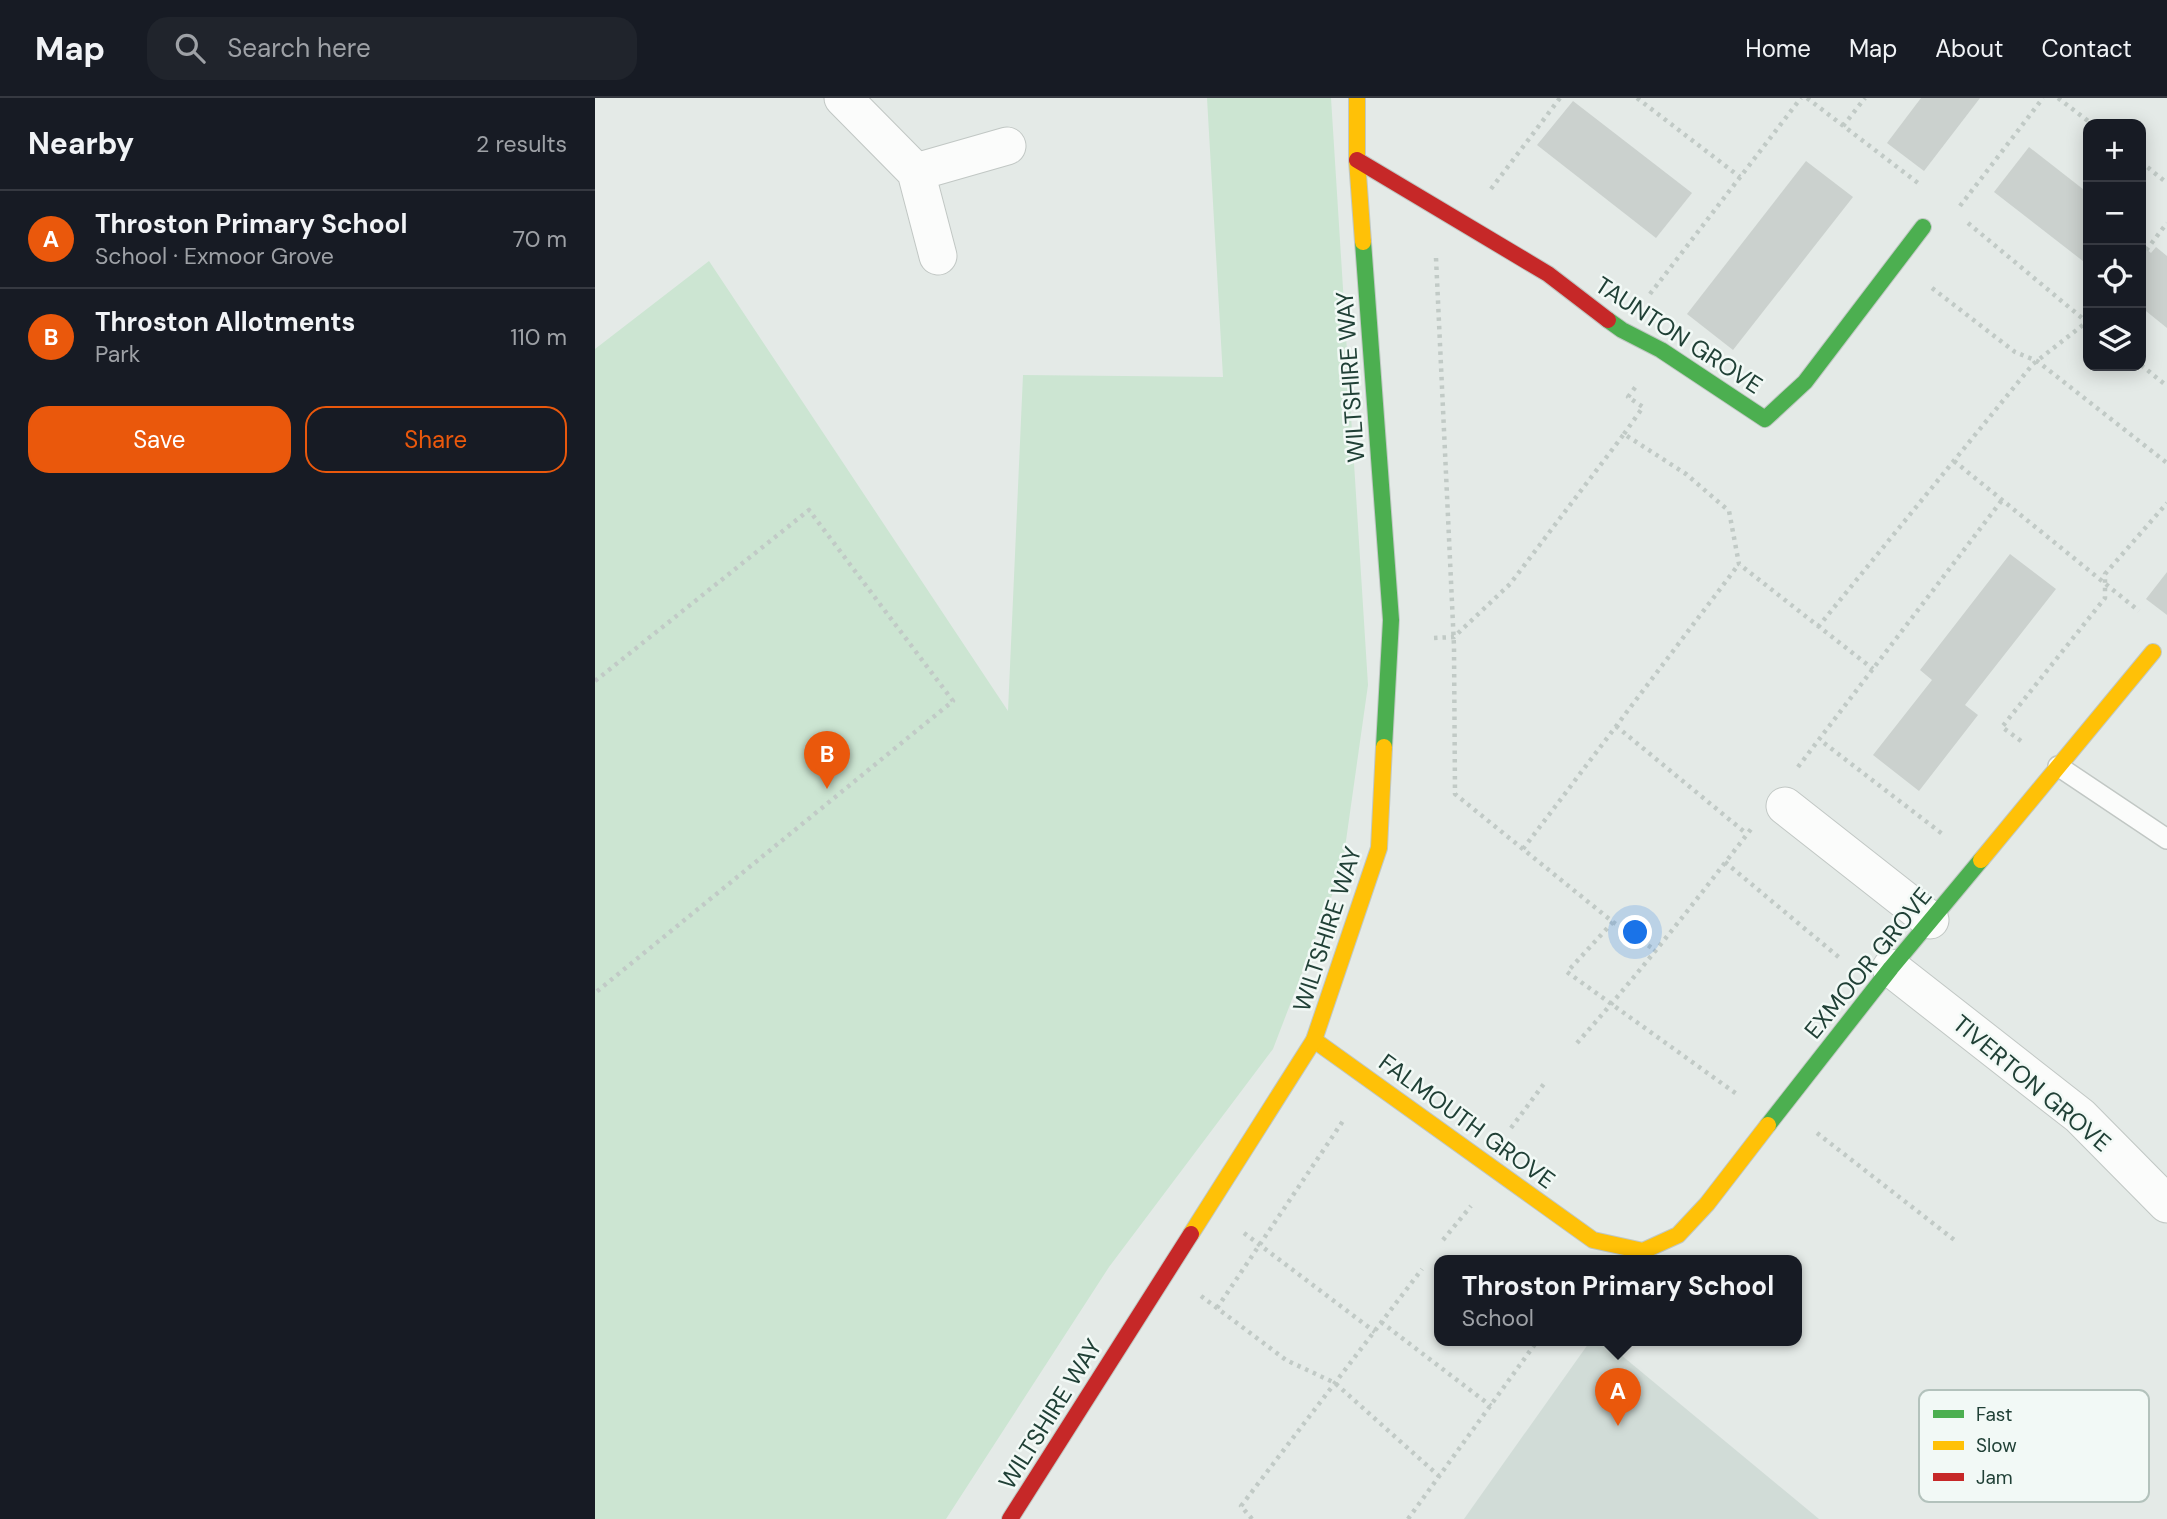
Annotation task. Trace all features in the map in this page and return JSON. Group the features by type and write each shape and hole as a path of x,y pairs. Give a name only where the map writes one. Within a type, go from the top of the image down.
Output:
{"street":[{"path":"843,98 916,172 938,256"},
{"name":"WILTSHIRE WAY","path":"1010,1519 1314,1040 1379,848 1391,620 1356,160 1357,98"},
{"path":"916,172 1007,146"},
{"name":"TAUNTON GROVE","path":"1356,160 1548,274 1622,330 1661,350 1765,419 1805,382 1923,228"},
{"name":"EXMOOR GROVE","path":"1593,1240 1643,1251 1678,1235 1707,1204 1930,920 2153,652"},
{"path":"1770,815 1930,920"},
{"name":"TIVERTON GROVE","path":"1882,981 2080,1116 2167,1204"},
{"name":"FALMOUTH GROVE","path":"1314,1040 1593,1240"}],"lane":[{"path":"2058,766 2167,839"}],"path":[{"path":"1473,229 1492,187 1560,98"},
{"path":"1637,98 1740,177"},
{"path":"1622,330 1801,98"},
{"path":"1843,126 1865,98"},
{"path":"1955,212 2043,98"},
{"path":"2058,98 2085,119"},
{"path":"2146,166 2167,183"},
{"path":"1434,206 1454,637 1455,794 1613,922 1655,950"},
{"path":"2146,250 2167,223"},
{"path":"1897,262 2015,352 2036,361 2167,463"},
{"path":"1818,627 2036,361 2083,325"},
{"path":"2146,369 2167,386"},
{"path":"1390,641 1454,637 1510,583 1624,434 1686,474 1729,512 1739,564 1873,669"},
{"path":"1954,461 2146,617"},
{"path":"1797,768 2002,500"},
{"path":"2058,766 2002,727 2105,598 2105,574 2167,503"},
{"path":"595,681 809,510 953,701 595,993"},
{"path":"1523,849 1739,564"},
{"path":"1616,726 1747,834"},
{"path":"1824,743 1978,862"},
{"path":"1577,1043 1612,1004 1747,834 1770,815"},
{"path":"1725,862 1850,966 1882,981"},
{"path":"1613,922 1567,972 1778,1113 1957,1242"},
{"path":"1504,1137 1546,1081"},
{"path":"1217,1309 1351,1108"},
{"path":"1443,1240 1475,1201"},
{"path":"1209,1207 1375,1332"},
{"path":"1252,1519 1241,1506 1422,1269"},
{"path":"1168,1271 1286,1360 1335,1383 1439,1476"},
{"path":"1381,1322 1491,1406"},
{"path":"1408,1519 1534,1346"}],"shaded area":[{"path":"1587,1346 1610,1346 1819,1519 1464,1519"}],"green space":[{"path":"1207,98 1331,98 1368,685 1342,869 1273,1049 1109,1267 946,1519 595,1519 595,349 709,261 1008,711 1023,375 1223,377"}],"building":[{"path":"1921,98 1980,98 1924,171 1887,143"},
{"path":"1573,101 1692,193 1656,238 1537,145"},
{"path":"2029,147 2083,189 2083,261 1994,192"},
{"path":"1806,161 1853,197 1733,350 1687,314"},
{"path":"2156,247 2167,256 2167,328 2146,311 2146,249 2151,253"},
{"path":"2010,554 2056,589 1965,705 1978,715 1919,791 1873,755 1932,680 1920,670"},
{"path":"2167,572 2167,615 2146,599"}],"traffic: fast":[{"path":"1608,320 1661,350 1765,419 1805,382 1923,227"},
{"path":"1363,242 1391,620 1384,747"},
{"path":"1768,1125 1891,968 1981,860"}],"traffic: slow":[{"path":"1357,98 1357,160 1363,242"},
{"path":"1981,860 2153,652"},
{"path":"1191,1234 1314,1040 1379,848 1384,747"},
{"path":"1314,1040 1593,1240 1643,1251 1678,1235 1707,1204 1768,1125"}],"traffic: jam":[{"path":"1357,160 1548,274 1608,320"},
{"path":"1010,1519 1191,1234"}],"place":[{"name":"Throston Allotments","path":"827,789"},
{"name":"Throston Primary School","path":"1618,1426"}]}
